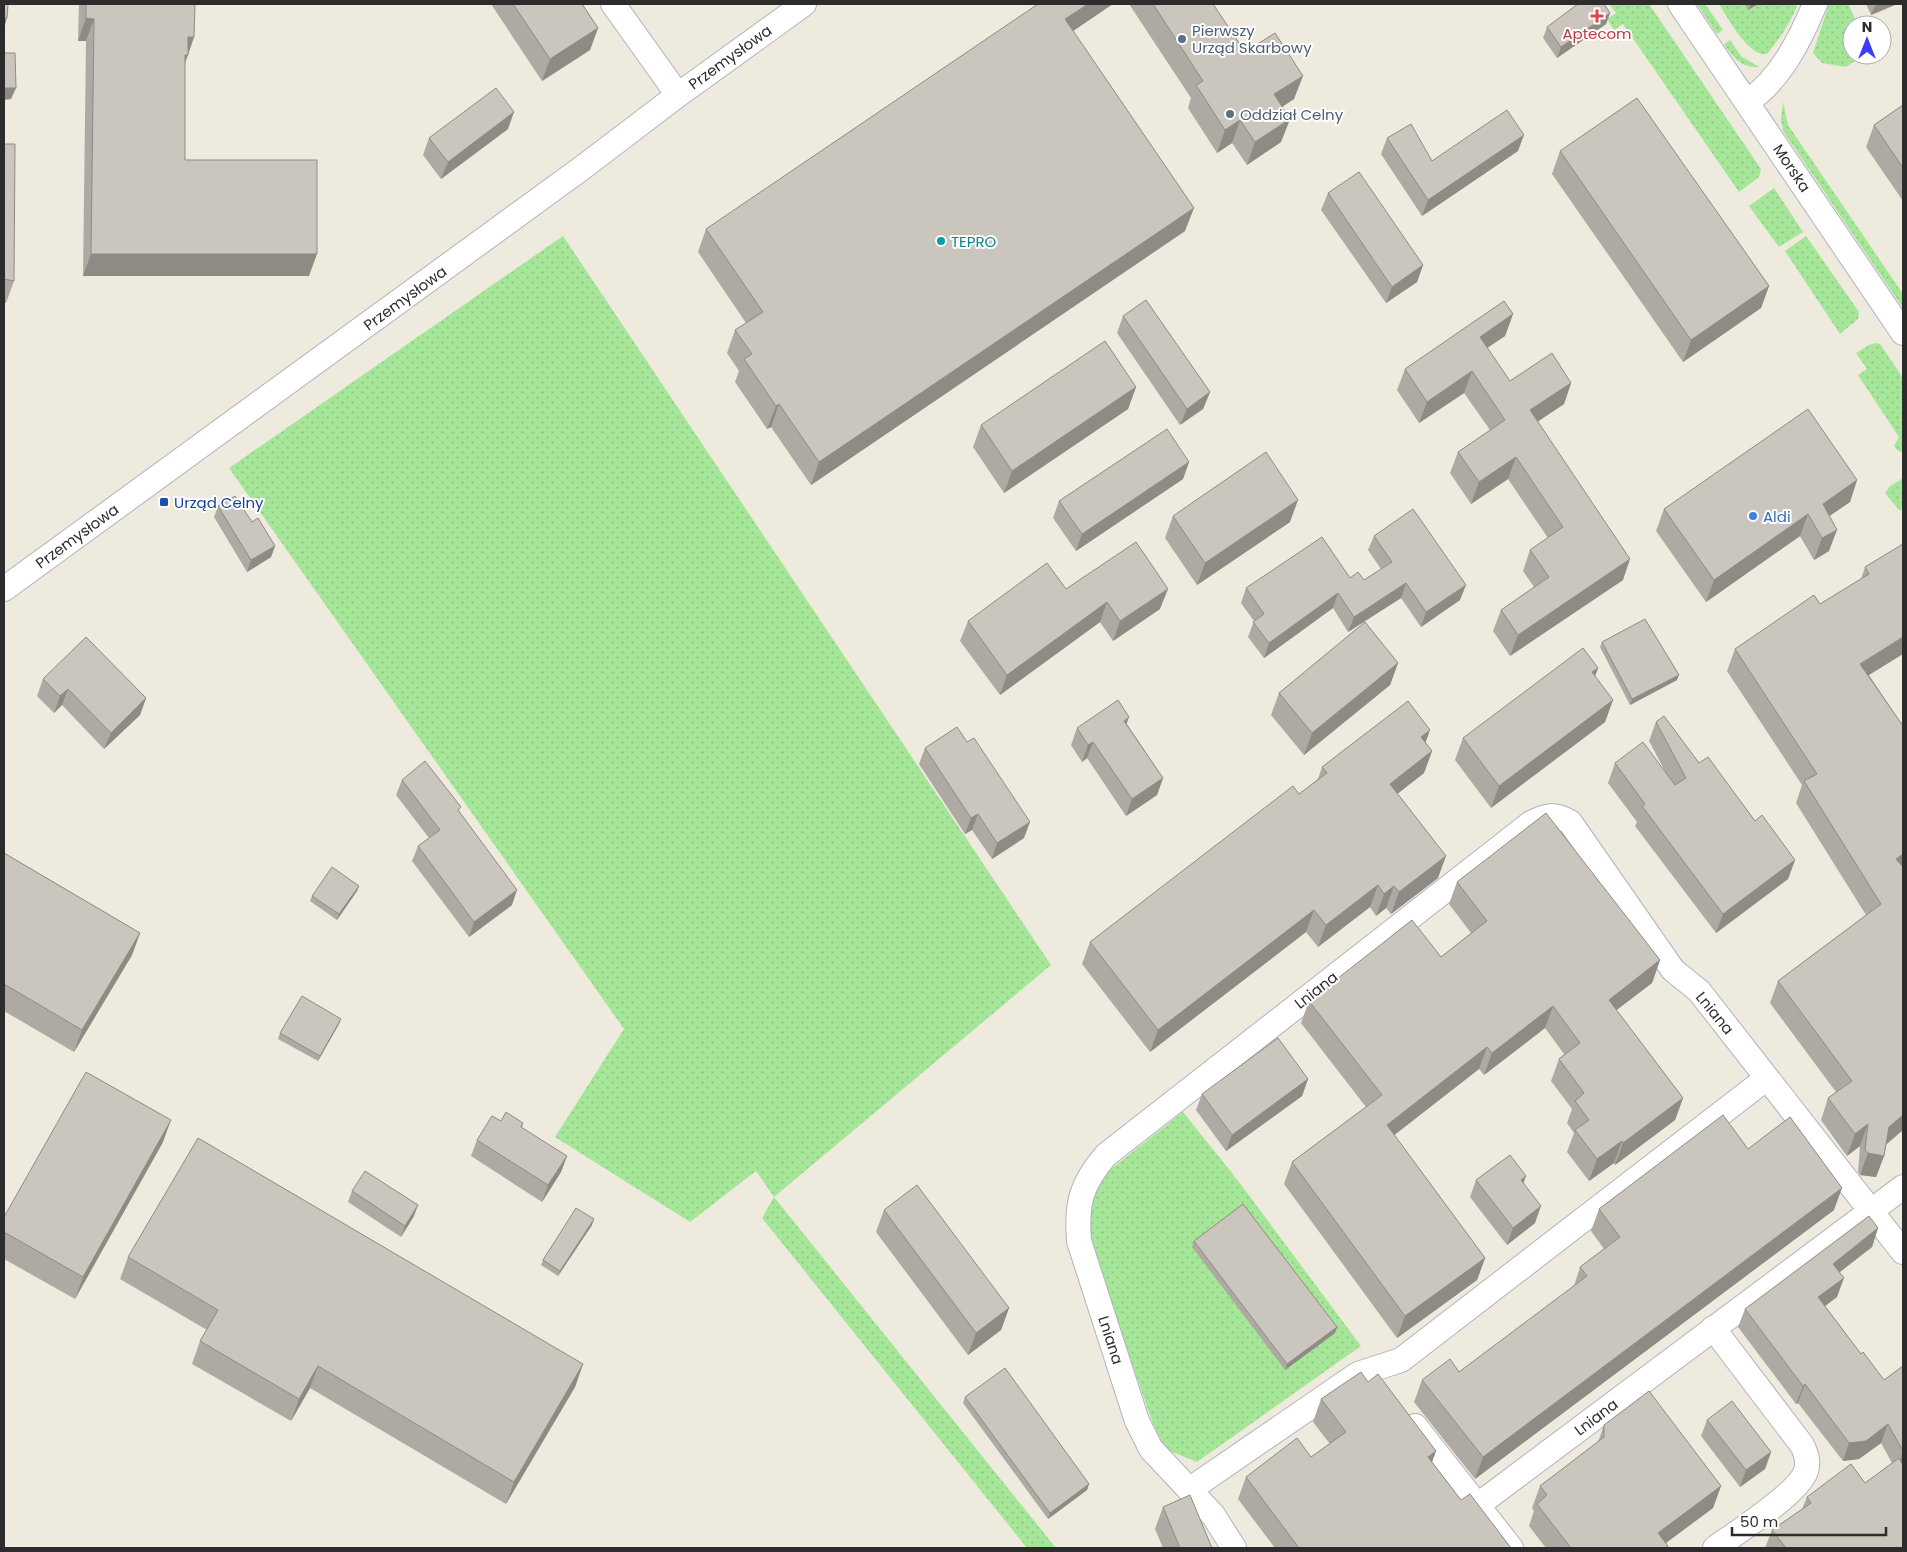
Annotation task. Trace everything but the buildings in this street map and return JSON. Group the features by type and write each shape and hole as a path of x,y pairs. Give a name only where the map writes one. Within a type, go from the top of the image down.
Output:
{"street":[{"path":"613,4 678,95"},
{"name":"Przemysłowa","path":"4,589 804,4"},
{"name":"Morska","path":"1680,4 1903,333"},
{"path":"1747,102 1758,94 1777,74 1802,33 1815,4"},
{"name":"Lniana","path":"1234,1548 1213,1515 1151,1449 1137,1421 1079,1241 1077,1217 1081,1196 1093,1170 1106,1155 1128,1136 1531,823 1546,816 1558,816 1570,822 1673,970 1698,991 1903,1252"},
{"path":"1189,1490 1358,1374 1377,1378 1767,1078"},
{"name":"Lniana","path":"1478,1505 1903,1187"},
{"path":"1713,1328 1802,1445 1808,1458 1806,1470 1800,1482 1778,1502 1715,1548"},
{"path":"1400,1408 1511,1548"}],"green space":[{"path":"1609,4 1649,4 1761,169 1759,177 1739,192 1623,24 1614,30 1607,19 1616,13"},
{"path":"1697,4 1705,4 1723,30 1717,34"},
{"path":"1719,4 1744,4 1748,10 1758,4 1793,4 1797,6 1784,31 1767,54 1760,53 1746,43 1733,27"},
{"path":"1829,4 1848,4 1853,15 1842,15 1842,65 1849,65 1846,67 1822,63 1813,53"},
{"path":"1730,40 1741,56 1759,67 1747,66 1738,61 1724,44"},
{"path":"1783,102 1788,125 1903,294 1903,308 1783,131 1781,120"},
{"path":"1774,188 1803,232 1779,247 1749,206"},
{"path":"563,236 1051,965 774,1197 756,1171 690,1222 555,1137 624,1029 229,468"},
{"path":"1806,236 1859,312 1858,319 1840,334 1785,251"},
{"path":"1875,343 1880,344 1903,378 1903,452 1898,451 1894,446 1899,437 1858,375 1867,369 1856,353"},
{"path":"1903,478 1903,508 1900,511 1885,493 1890,486"},
{"path":"1183,1112 1239,1182 1361,1346 1197,1462 1165,1449 1152,1421 1087,1234 1087,1205 1106,1173"},
{"path":"774,1197 1056,1548 1027,1548 762,1218"}],"place":[{"name":"Aptecom","path":"1597,16"},
{"name":"Pierwszy Urząd Skarbowy","path":"1182,39"},
{"name":"Oddział Celny","path":"1230,114"},
{"name":"TEPRO","path":"941,241"},
{"name":"Urząd Celny","path":"164,502"},
{"name":"Aldi","path":"1753,516"}]}
